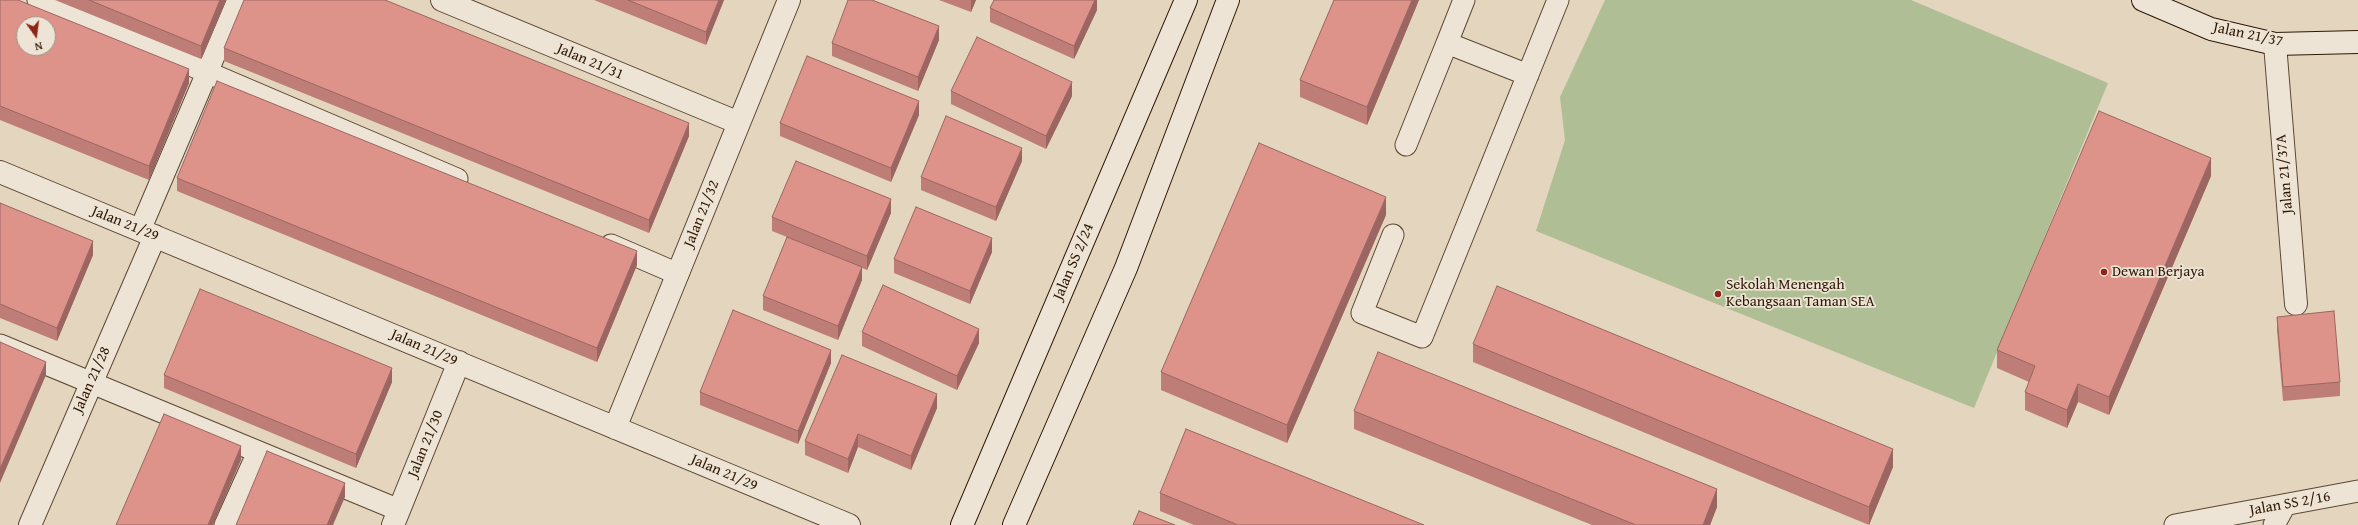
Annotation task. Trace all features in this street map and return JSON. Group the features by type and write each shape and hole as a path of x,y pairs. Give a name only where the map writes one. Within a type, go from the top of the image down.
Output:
{"street":[{"name":"Jalan 21/31","path":"442,0 739,124"},
{"name":"Jalan 21/32","path":"615,428 789,0"},
{"name":"Jalan SS 2/24","path":"962,525 1186,0"},
{"path":"1014,523 1126,268 1228,0"},
{"name":"Jalan 21/37","path":"2143,0 2211,28 2275,44 2358,42"},
{"name":"Jalan 21/37A","path":"2275,44 2296,304"},
{"name":"Jalan 21/29","path":"0,172 849,525"},
{"name":"Jalan 21/28","path":"30,525 91,382 148,233"},
{"name":"Jalan 21/30","path":"396,517 459,362"}],"lane":[{"path":"38,0 472,186"},
{"path":"148,233 238,0"},
{"path":"1406,145 1464,0"},
{"path":"1393,235 1362,313 1422,337 1558,0"},
{"path":"1447,42 1528,75"},
{"path":"590,236 678,274"},
{"path":"0,345 258,452 396,517"},
{"path":"225,525 258,452"},
{"name":"Jalan SS 2/16","path":"2175,525 2358,491"},
{"path":"2274,525 2285,505"}],"green space":[{"path":"1605,0 1911,0 2108,83 1974,408 1536,231 1565,140 1560,97"}],"building":[{"path":"0,0 18,0 189,69 149,166 0,106"},
{"path":"89,0 220,0 201,46"},
{"path":"244,0 385,0 689,123 649,220 224,48"},
{"path":"628,0 719,0 706,32"},
{"path":"848,0 872,0 939,26 918,77 832,43"},
{"path":"994,0 1095,0 1074,46 990,8"},
{"path":"1334,0 1412,0 1367,107 1300,80"},
{"path":"977,37 1072,82 1046,136 951,91"},
{"path":"807,56 919,101 891,168 780,123"},
{"path":"217,81 637,251 597,348 177,178"},
{"name":"Dewan Berjaya","path":"2099,111 2211,158 2109,397 2078,384 2067,410 2025,392 2035,366 1997,350"},
{"path":"946,116 1022,148 996,207 921,177"},
{"path":"1259,143 1386,197 1287,425 1161,372"},
{"path":"796,161 891,199 867,256 772,217"},
{"path":"0,203 93,241 57,328 0,304"},
{"path":"916,207 992,238 970,291 894,259"},
{"path":"787,237 862,267 838,326 763,296"},
{"path":"883,285 979,329 957,376 862,332"},
{"path":"1497,286 1893,449 1869,507 1473,344"},
{"path":"200,289 392,368 356,454 164,375"},
{"path":"733,310 831,350 798,431 700,392"},
{"path":"2334,311 2340,382 2283,387 2277,317"},
{"path":"0,342 46,362 0,469"},
{"path":"1378,352 1717,489 1703,525 1636,525 1354,411"},
{"path":"842,355 937,394 911,456 858,434 848,459 805,441"},
{"path":"164,414 241,446 208,525 116,525"},
{"path":"1186,429 1424,525 1238,525 1160,493"},
{"path":"267,451 345,483 327,525 236,525"},
{"path":"1139,511 1175,525 1133,525"}],"place":[{"name":"Dewan Berjaya","path":"2104,272"},
{"name":"Sekolah Menengah Kebangsaan Taman SEA","path":"1718,294"}]}
